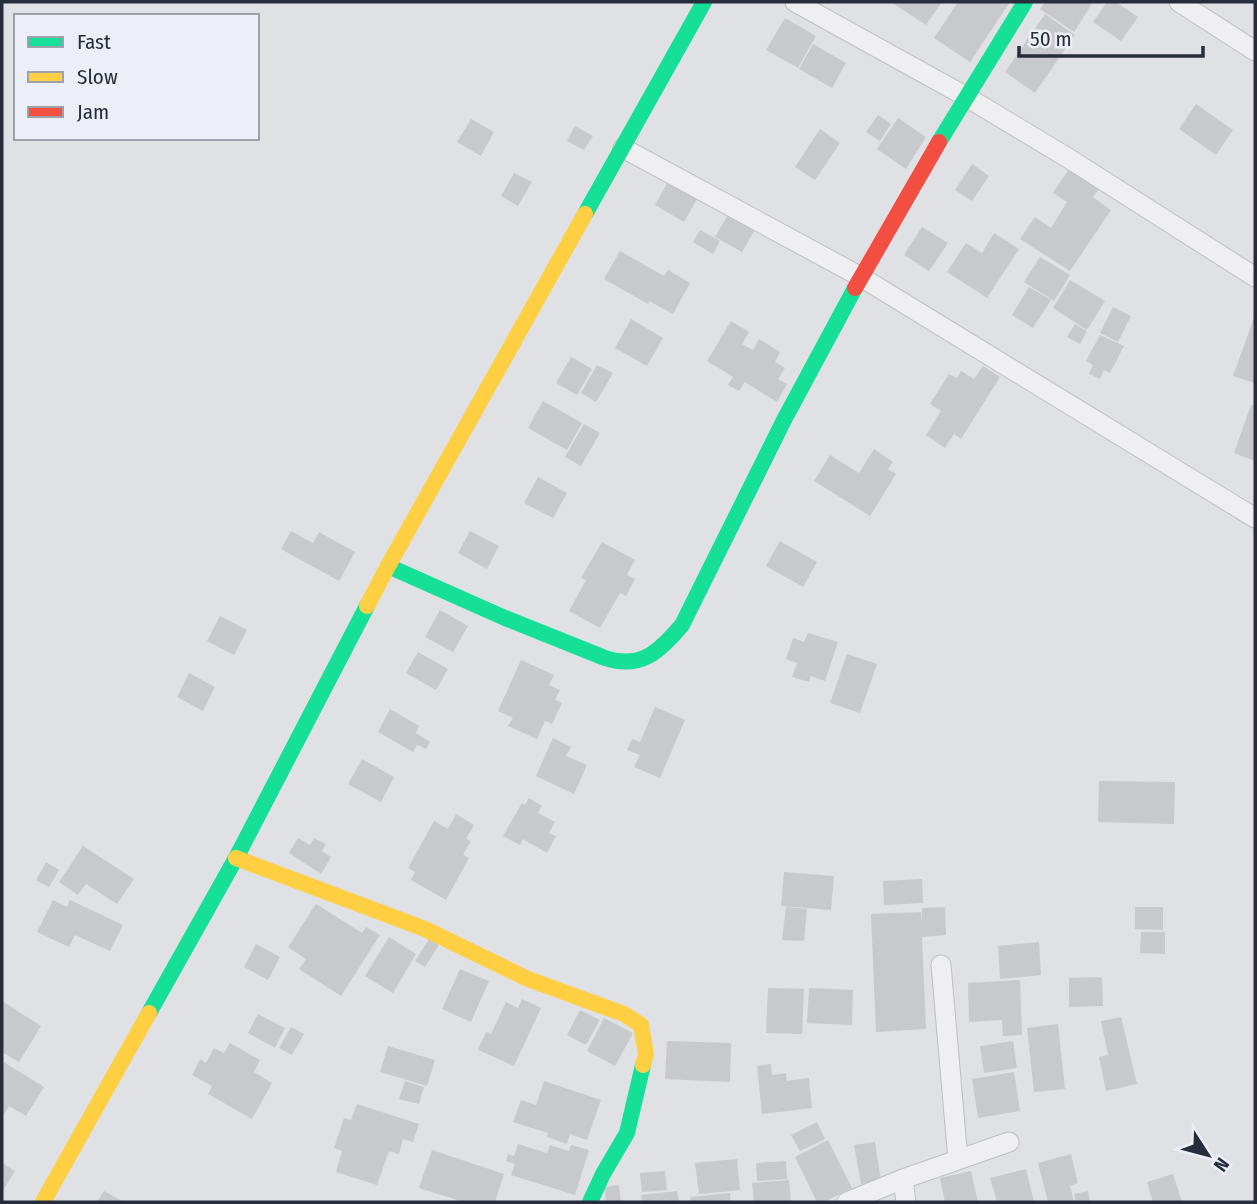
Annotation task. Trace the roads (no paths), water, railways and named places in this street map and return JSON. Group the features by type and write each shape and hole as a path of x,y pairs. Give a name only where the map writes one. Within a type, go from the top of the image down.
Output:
{"street":[{"path":"43,1202 236,858 388,566 704,2"},
{"path":"794,2 965,96 1255,277"},
{"path":"388,566 526,628 620,662 644,659 668,642 682,625 784,419 862,276 965,96 1025,2"},
{"path":"1179,2 1255,51"},
{"path":"623,148 862,276 1255,518"},
{"path":"236,858 425,929 528,979 624,1014 641,1025 646,1054 627,1133 590,1202"},
{"path":"941,965 958,1160"},
{"path":"847,1202 903,1179 1009,1142"},
{"path":"903,1179 906,1202"}]}
